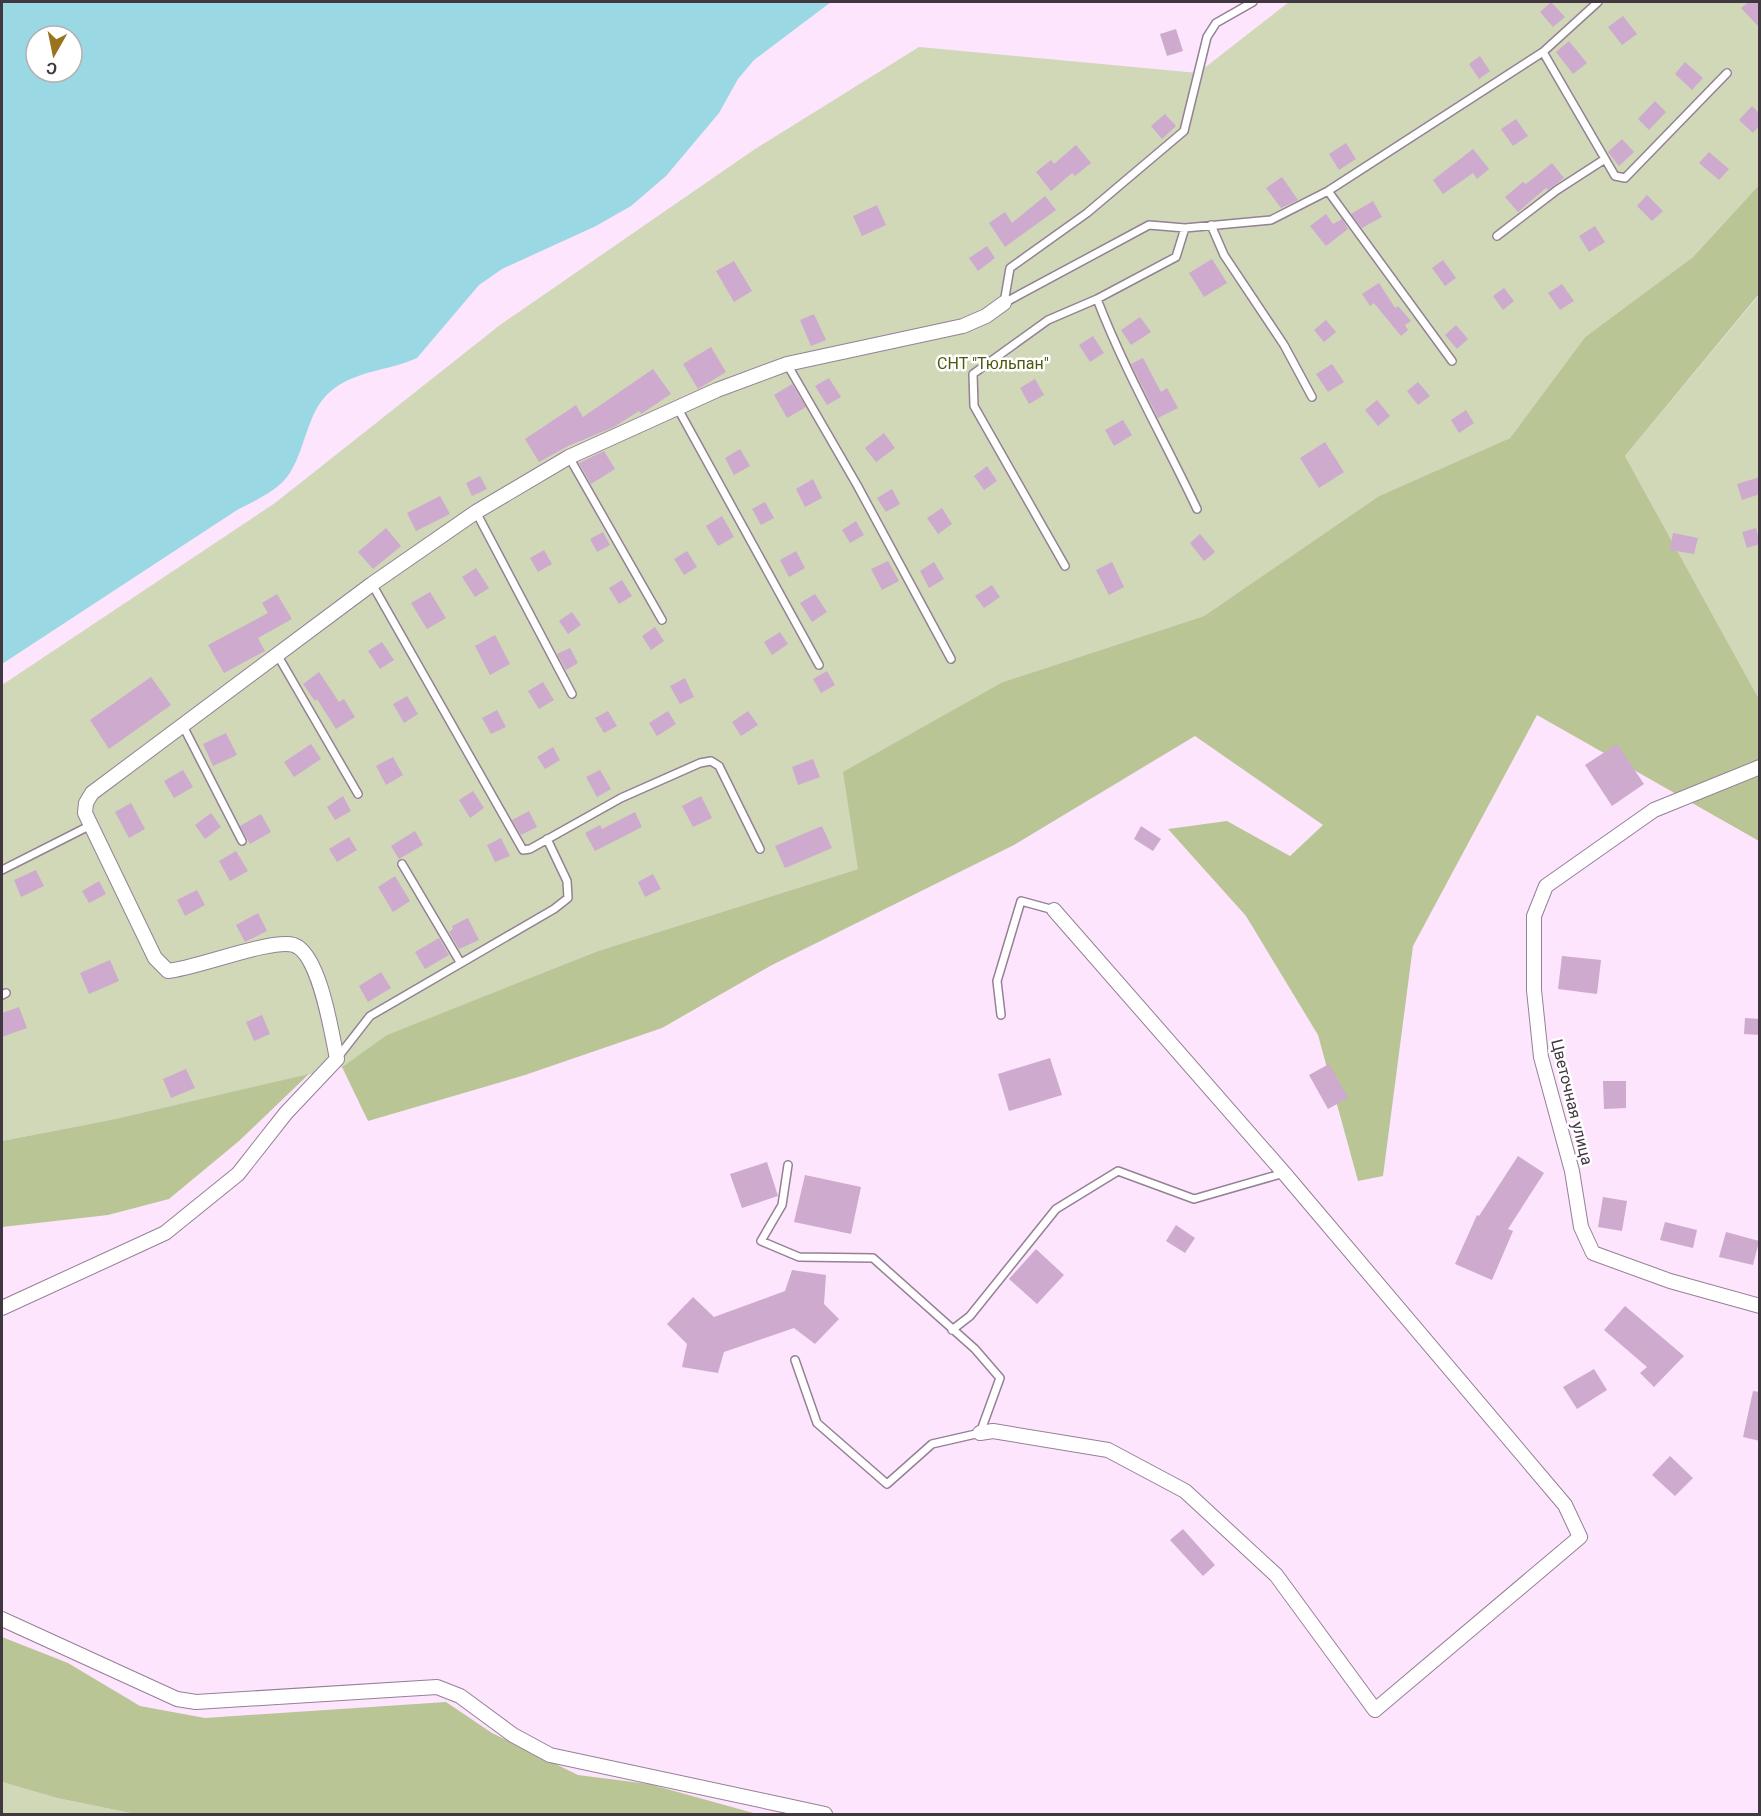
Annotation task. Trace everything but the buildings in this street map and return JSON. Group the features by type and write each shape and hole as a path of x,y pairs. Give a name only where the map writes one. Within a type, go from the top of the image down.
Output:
{"street":[{"path":"2,1308 165,1233 238,1174 286,1113 337,1059 323,992 303,951 294,945 273,945 189,969 168,971 155,958 86,813 86,803 92,793 372,584 476,512 569,457 677,407 787,364 963,326 986,316 1004,303"},
{"name":"Цветочная улица","path":"1760,767 1653,810 1546,886 1534,916 1534,990 1541,1057 1572,1171 1581,1227 1593,1253 1670,1281 1760,1306"},
{"path":"980,1433 993,1431 1108,1450 1185,1491 1276,1575 1375,1710 1580,1537 1565,1505 1284,1173 1054,910"},
{"path":"2,1619 177,1699 196,1702 437,1687 460,1696 513,1735 550,1755 825,1815"}],"lane":[{"path":"1004,303 1010,268 1087,213 1185,131 1207,37 1216,23 1253,2"},
{"path":"1004,303 1149,225 1185,228 1271,220 1328,191 1543,52 1598,2"},
{"path":"1543,52 1615,176 1625,178 1727,73"},
{"path":"1497,236 1557,190 1605,159"},
{"path":"1328,191 1452,361"},
{"path":"1211,225 1224,255 1284,345 1312,397"},
{"path":"1065,566 974,406 973,374 1048,320 1097,299 1176,257 1185,228"},
{"path":"1097,299 1115,347 1163,437 1197,509"},
{"path":"787,364 857,485 951,659"},
{"path":"677,407 728,494 819,665"},
{"path":"569,457 662,620"},
{"path":"476,512 572,694"},
{"path":"372,584 523,850 530,849 621,798 700,763 711,761 719,766 760,849"},
{"path":"278,656 358,794"},
{"path":"182,724 242,842"},
{"path":"2,870 91,825"},
{"path":"337,1059 370,1016 554,909 568,898 567,881 547,839"},
{"path":"402,864 460,962"},
{"path":"1001,1015 997,981 1021,901 1054,910"},
{"path":"788,1166 782,1205 761,1241 799,1257 873,1258 975,1349 1000,1378 980,1433 932,1444 887,1484 817,1423 795,1360"},
{"path":"952,1330 970,1316 1056,1209 1118,1171 1194,1199 1284,1173"}],"green space":[{"name":"СНТ \"Тюльпан\"","path":"1289,2 1759,2 1759,185 1693,257 1585,337 1510,438 1379,496 1204,616 1003,682 858,869 598,951 388,1035 342,1067 115,1119 2,1141 2,685 275,503 500,325 755,149 919,47 1198,73"},
{"path":"1759,185 1759,294 1625,456 1759,699 1759,841 1537,715 1413,946 1383,1176 1358,1181 1318,1035 1246,916 1168,829 1227,821 1290,856 1323,825 1195,736 1014,845 772,965 662,1028 525,1075 368,1121 342,1067 387,1035 598,951 858,869 843,772 1003,682 1204,616 1379,496 1510,438 1585,337 1693,257"},
{"path":"1759,295 1759,699 1625,456"},
{"path":"309,1074 239,1141 169,1199 108,1215 2,1227 2,1141 115,1119"},
{"path":"2,1637 68,1663 140,1706 205,1718 446,1702 492,1733 578,1775 649,1784 757,1814 135,1814 57,1798 2,1782"},
{"path":"2,1782 57,1798 135,1814 2,1814"}],"water":[{"path":"2,2 831,2 754,60 738,79 719,113 666,176 631,206 596,226 502,269 479,285 417,358 351,379 331,391 316,409 298,456 287,477 264,496 237,510 2,664"}]}
